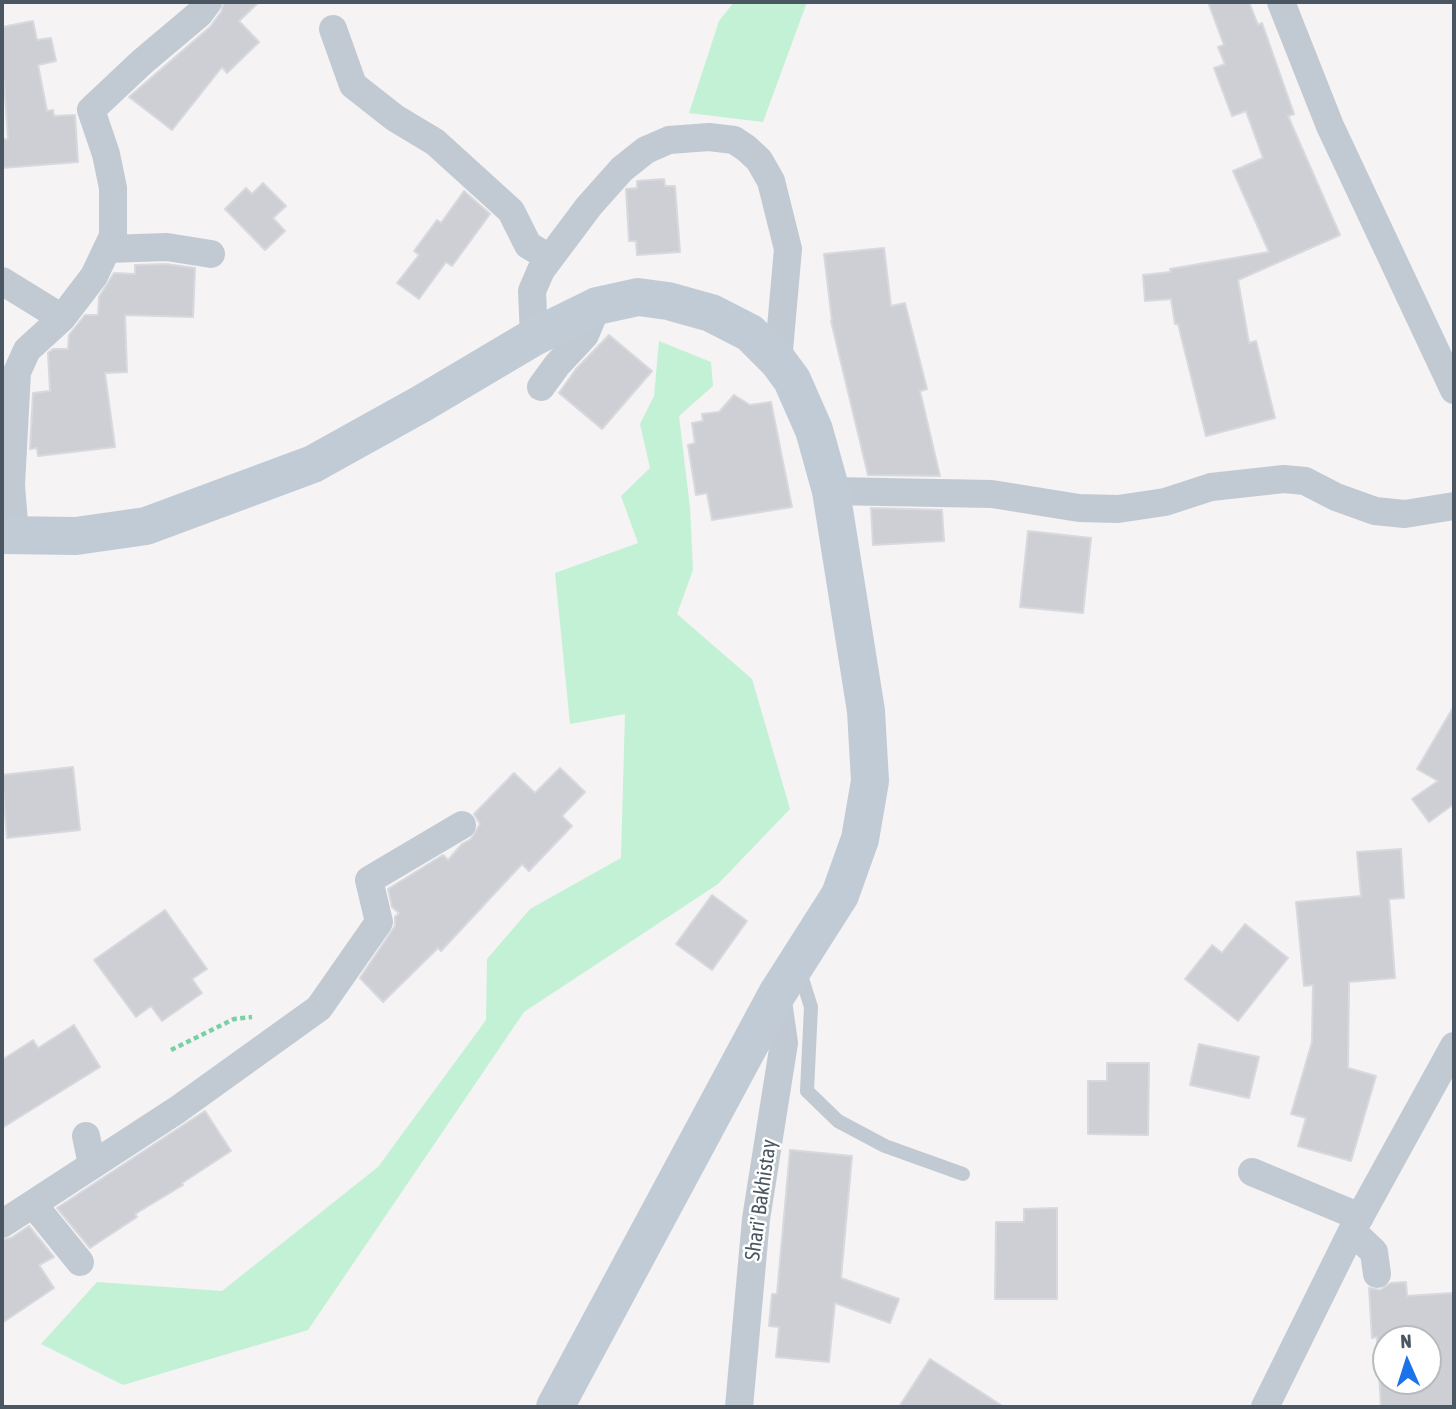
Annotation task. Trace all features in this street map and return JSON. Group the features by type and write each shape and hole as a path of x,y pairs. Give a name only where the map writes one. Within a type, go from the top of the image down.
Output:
{"main road":[{"path":"8,535 76,536 146,526 313,464 534,337 597,306 638,297 668,301 712,313 750,333 778,361 792,380 814,430 831,491 866,711 870,781 860,839 840,895 787,980 555,1407"}],"street":[{"path":"8,535 18,372 27,350 62,318 94,276 113,236 113,188 106,154 91,110 199,14 208,2"},
{"path":"1281,2 1330,126 1454,390"},
{"path":"333,29 353,85 395,118 435,142 511,211 528,244 548,257"},
{"path":"534,337 532,291 548,257 622,169 646,150 669,141 709,137 734,140 759,160 771,181 781,212 788,248 778,361"},
{"path":"107,249 167,247 211,254"},
{"path":"2,281 62,318"},
{"path":"541,387 585,335 597,306"},
{"path":"831,491 992,494 1079,508 1118,509 1165,502 1211,487 1284,479 1305,481 1336,497 1375,511 1405,514 1454,506"},
{"path":"2,1224 177,1110 319,1008 379,922 369,880 462,825"},
{"name":"Shari' Bakhistay","path":"739,1407 756,1219 784,1043 787,980"},
{"path":"1265,1407 1356,1224 1454,1046"},
{"path":"86,1136 92,1166"},
{"path":"1252,1172 1356,1224 1374,1252 1377,1274"},
{"path":"33,1204 80,1262"}],"lane":[{"path":"787,980 811,1007 807,1091 838,1121 885,1146 963,1174"}],"green space":[{"path":"734,2 807,2 763,122 689,113 719,21"},
{"path":"659,341 711,362 713,386 679,416 690,508 693,570 677,614 752,679 790,809 718,884 524,1012 308,1330 123,1385 41,1344 97,1282 222,1291 378,1167 486,1020 487,959 530,909 621,858 625,714 570,724 555,573 638,543 621,496 650,468 640,424 654,396"}],"building":[{"path":"224,2 259,2 239,21 259,42 227,73 222,67 172,130 129,97 210,27 221,12"},
{"path":"1208,2 1249,2 1258,25 1262,23 1294,114 1288,116 1340,235 1238,280 1249,343 1256,341 1275,418 1206,436 1178,324 1175,324 1171,299 1145,301 1143,275 1269,252 1233,171 1263,158 1246,111 1232,116 1214,68 1225,64 1218,47 1224,45"},
{"path":"33,21 37,40 51,38 56,61 38,65 47,111 53,110 54,116 75,115 78,162 2,168 2,139 8,139 2,81 2,27"},
{"path":"664,179 665,186 675,186 680,252 637,255 636,241 629,241 626,189 637,188 637,181"},
{"path":"263,183 286,206 273,218 285,231 265,250 225,209 246,188 252,194"},
{"path":"464,191 490,214 452,266 446,262 419,299 397,283 419,255 414,251 437,220 441,223"},
{"path":"884,248 891,306 905,303 927,389 920,391 940,476 868,475 831,321 824,254"},
{"path":"166,264 195,268 193,317 125,315 127,372 105,373 115,447 38,456 37,448 30,449 33,393 50,391 48,353 53,349 68,349 69,335 85,315 98,315 99,297 114,273 135,274 135,265"},
{"path":"609,335 652,371 602,429 559,393 576,369"},
{"path":"734,395 750,405 771,402 792,507 712,520 707,493 696,495 688,445 695,443 692,423 703,421 702,414 719,412"},
{"path":"871,508 942,510 944,541 873,545"},
{"path":"1028,531 1091,538 1083,613 1020,607"},
{"path":"1454,706 1454,804 1429,822 1412,799 1438,781 1417,769"},
{"path":"73,767 80,830 7,838 2,775"},
{"path":"560,768 585,792 562,816 572,826 529,871 522,864 441,951 438,948 383,1002 360,978 395,926 395,917 399,913 392,907 388,889 443,855 448,860 462,844 471,839 480,824 474,814 514,773 535,793"},
{"path":"1401,849 1404,898 1389,899 1395,978 1349,982 1348,1068 1376,1076 1351,1161 1298,1146 1306,1118 1291,1114 1312,1042 1313,985 1304,986 1296,902 1361,896 1357,852"},
{"path":"712,895 747,921 712,970 676,944"},
{"path":"165,910 207,969 192,979 202,993 162,1021 151,1006 136,1017 94,960"},
{"path":"1245,924 1288,958 1238,1021 1185,979 1212,945 1222,953"},
{"path":"74,1025 100,1067 2,1128 2,1060 33,1040 38,1048"},
{"path":"1199,1044 1259,1057 1249,1098 1190,1085"},
{"path":"1107,1063 1149,1063 1148,1135 1088,1134 1088,1081 1107,1081"},
{"path":"205,1111 231,1151 135,1214 137,1217 90,1248 57,1208"},
{"path":"790,1150 852,1156 841,1278 899,1299 890,1323 835,1303 829,1362 776,1357 779,1327 769,1326 772,1294 777,1294"},
{"path":"1057,1208 1057,1299 995,1299 996,1222 1024,1222 1024,1209"},
{"path":"29,1226 54,1257 39,1265 54,1288 2,1323 2,1240 11,1238"},
{"path":"1406,1282 1407,1296 1453,1293 1454,1407 1381,1407 1380,1395 1442,1395 1442,1325 1372,1325 1372,1338 1369,1288 1380,1290 1391,1283"},
{"path":"930,1359 1004,1407 899,1407"}]}
